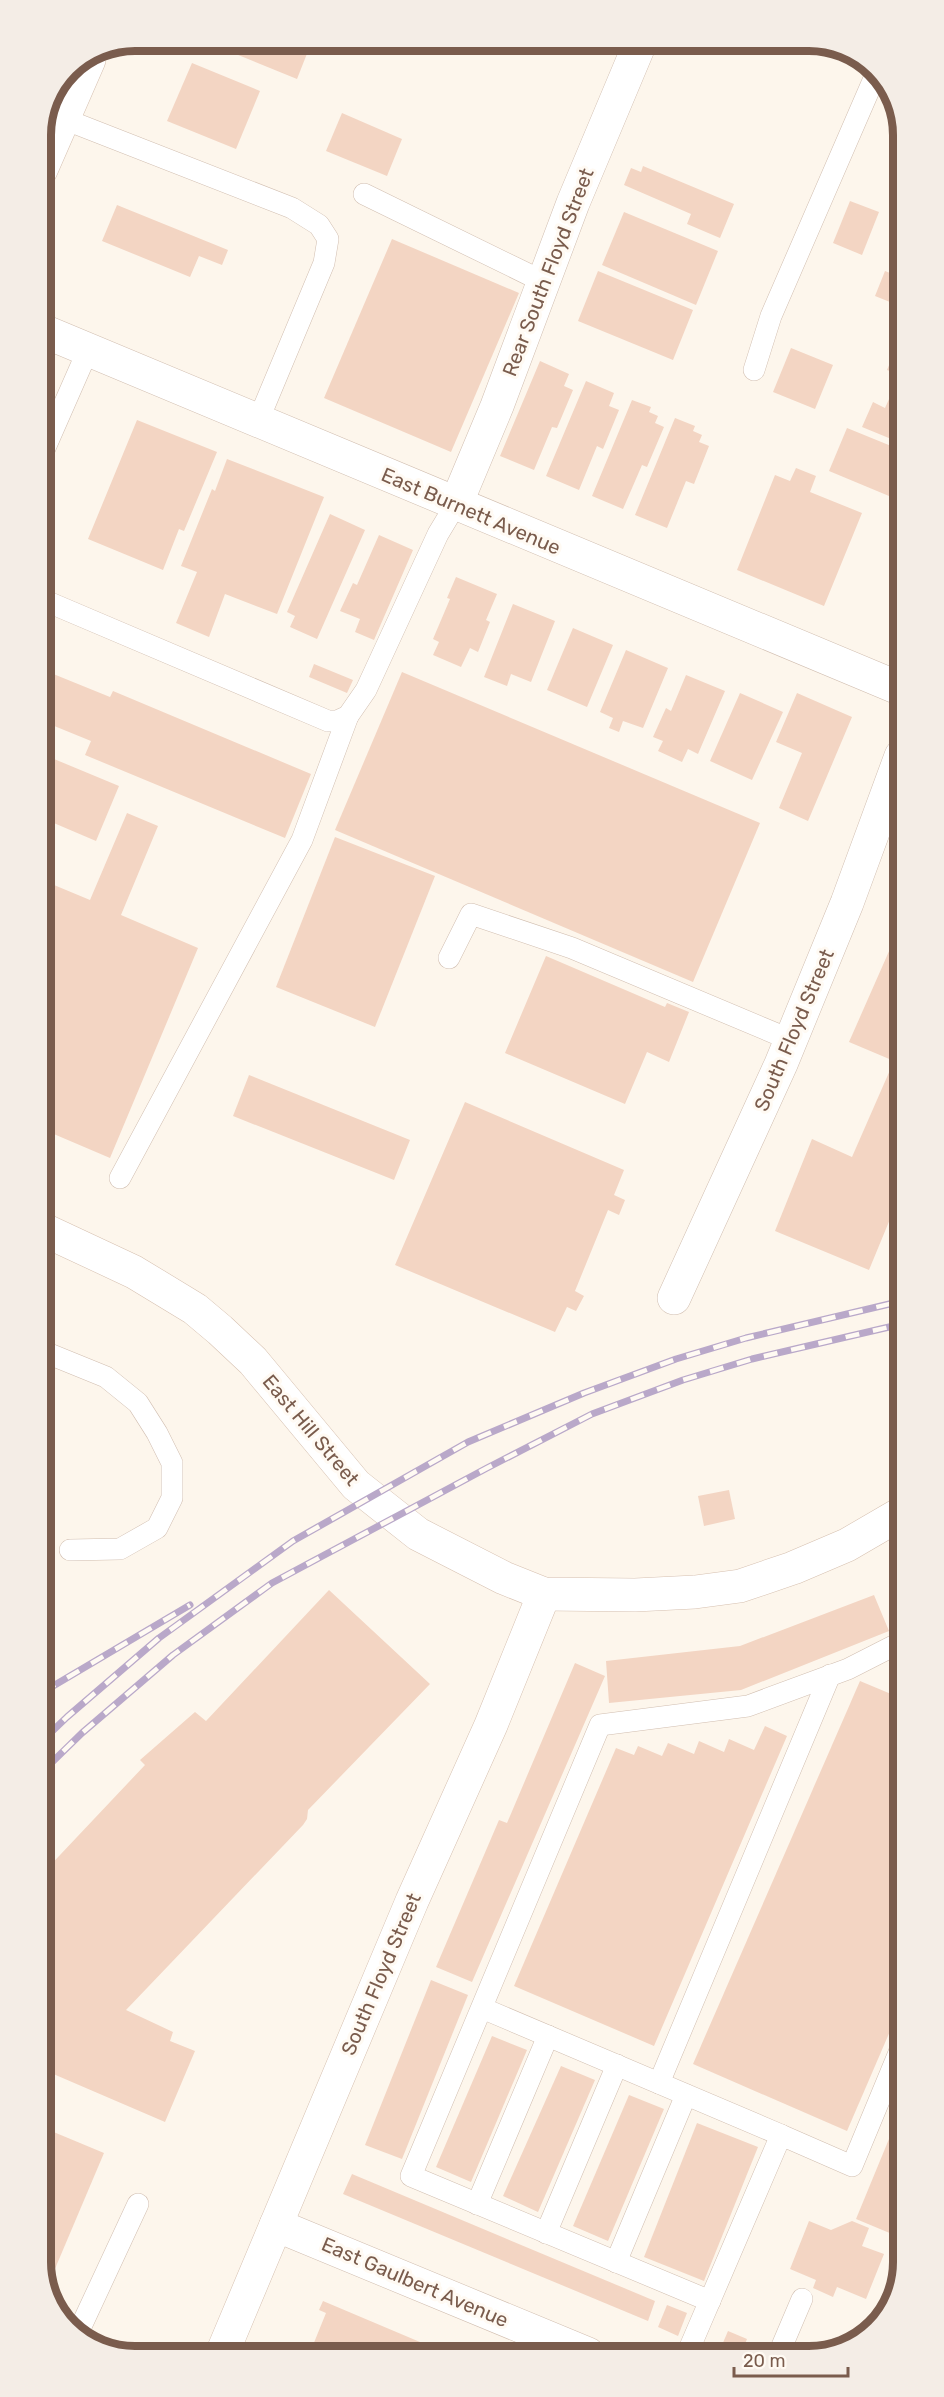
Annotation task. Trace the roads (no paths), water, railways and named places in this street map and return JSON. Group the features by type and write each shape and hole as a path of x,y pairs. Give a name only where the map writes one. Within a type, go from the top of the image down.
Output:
{"street":[{"name":"Rear South Floyd Street","path":"456,504 497,406 573,203 637,51"},
{"path":"51,148 86,67"},
{"name":"East Burnett Avenue","path":"51,334 893,686"},
{"name":"South Floyd Street","path":"674,1298 791,1040 847,903 893,778"},
{"name":"East Hill Street","path":"51,1233 134,1272 195,1309 253,1361 356,1485 418,1534 504,1578 544,1594 635,1595 695,1592 740,1586 793,1569 847,1545 893,1518"},
{"name":"South Floyd Street","path":"225,2346 412,1901 491,1725 544,1594"},
{"name":"East Gaulbert Avenue","path":"276,2225 557,2346"}],"lane":[{"path":"754,370 771,316 873,81"},
{"path":"64,119 292,208 319,225 328,239 324,263 258,421"},
{"path":"364,194 544,282"},
{"path":"51,434 88,350"},
{"path":"120,1178 302,840 348,716 366,690 438,534 456,504"},
{"path":"51,603 328,721 337,721 348,716"},
{"path":"449,958 471,914 572,948 791,1040"},
{"path":"51,1355 106,1377 138,1403 172,1463 172,1498 157,1528 120,1549 70,1550"},
{"path":"710,2301 411,2176 600,1725 748,1706 830,1675 893,1646"},
{"path":"659,2083 830,1675"},
{"path":"482,2007 852,2166 893,2067"},
{"path":"477,2204 548,2036"},
{"path":"546,2233 617,2065"},
{"path":"616,2262 686,2095"},
{"path":"690,2346 781,2135"},
{"path":"81,2326 138,2204"},
{"path":"782,2346 802,2299"}],"railway":[{"path":"51,1732 159,1638 293,1541 468,1442 584,1393 676,1359 746,1338 893,1303"},
{"path":"51,1763 82,1733 173,1655 272,1583 487,1468 592,1414 683,1380 752,1359 893,1326"},
{"path":"51,1687 190,1605"}]}
